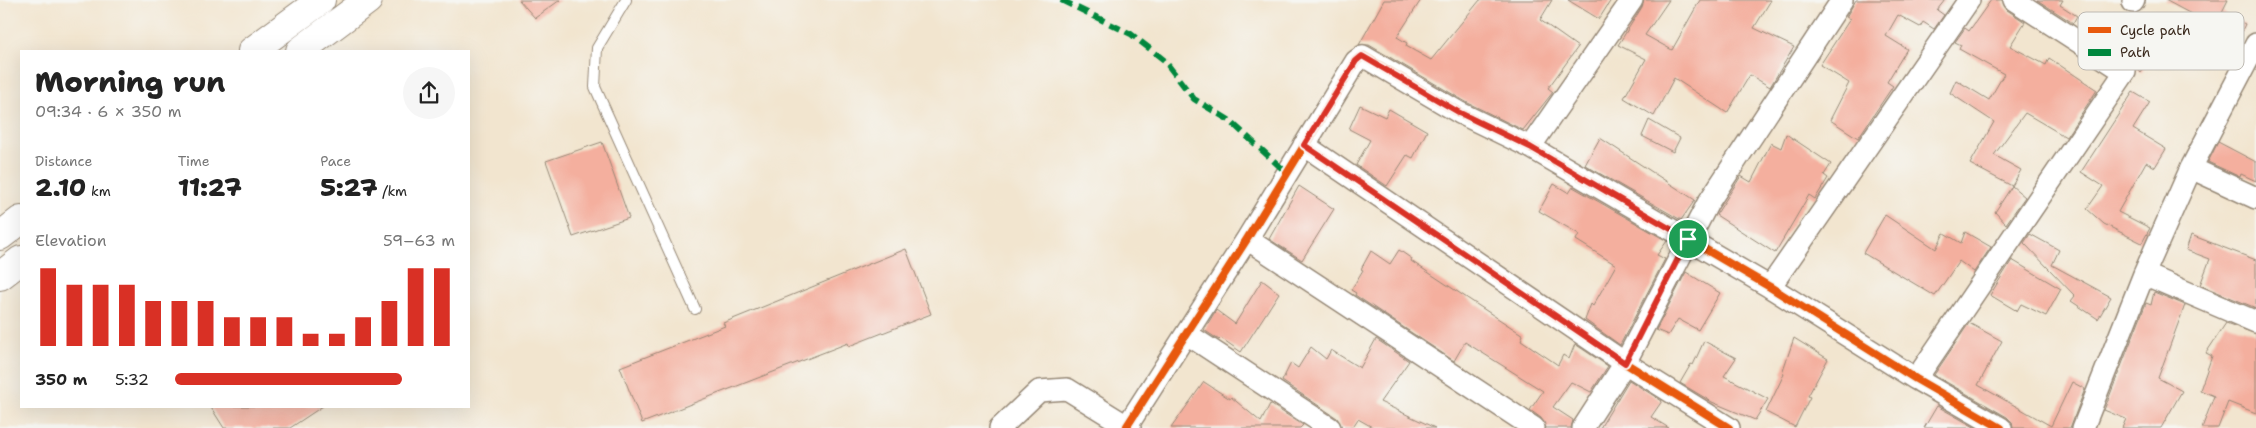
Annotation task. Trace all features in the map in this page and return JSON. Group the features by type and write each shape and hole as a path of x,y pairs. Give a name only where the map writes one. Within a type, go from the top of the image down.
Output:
{"highway":[{"path":"253,50 322,0"},
{"path":"301,50 368,0"},
{"path":"0,236 20,221"},
{"path":"0,276 20,261"}],"street":[{"path":"1530,147 1632,0"},
{"path":"1583,428 1625,363 1688,239 1731,166 1842,0"},
{"path":"1770,287 1969,0"},
{"path":"2014,0 2078,42"},
{"path":"2244,67 2256,44"},
{"path":"1000,428 1039,391 1068,388 1129,427 1356,61 1362,56 1460,113 1530,147 1770,287 1916,379 2001,428"},
{"path":"1916,379 2124,72 2121,70"},
{"path":"2083,428 2144,274 2191,168 2242,70"},
{"path":"1304,145 1625,363 1729,428"},
{"path":"2191,168 2256,198"},
{"path":"1247,239 1534,428"},
{"path":"2144,274 2256,322"},
{"path":"1187,334 1330,428"}],"lane":[{"path":"626,0 597,48 595,87 694,309"}],"building":[{"path":"519,0 560,0 535,18"},
{"path":"1384,0 1421,0 1397,37 1407,43 1406,46 1431,60 1480,0 1552,0 1540,20 1578,47 1548,88 1553,92 1523,130 1466,102 1369,45 1359,45"},
{"path":"1568,0 1611,0 1599,19"},
{"path":"1644,0 1669,0 1645,35 1672,50 1700,0 1771,0 1754,28 1794,47 1770,87 1750,75 1727,113 1674,78 1654,116 1624,98 1646,59 1618,45 1642,7"},
{"path":"1856,0 1945,0 1937,10 1944,15 1934,29 1923,22 1920,27 1898,15 1886,36 1907,49 1887,82 1893,86 1858,138 1830,120 1849,83 1820,65 1850,19 1846,17"},
{"path":"1991,0 2002,0 2007,10 2025,22 2010,46 2046,65 2049,58 2097,90 2066,137 2025,113 1994,155 2021,170 2012,186 1970,164 1994,122 1950,93 1956,80 1989,100 2004,74 1959,49 1961,45 1955,42 1965,28 1969,31"},
{"path":"2037,0 2063,0 2060,5 2077,16 2073,23"},
{"path":"2165,0 2228,0 2222,12 2187,12"},
{"path":"2133,92 2150,102 2133,129 2166,149 2155,167 2146,162 2118,212 2150,228 2142,243 2104,224 2087,209 2103,186 2081,172"},
{"path":"1360,105 1385,117 1389,109 1427,131 1413,158 1407,155 1387,186 1356,165 1370,140 1349,129"},
{"path":"1649,120 1680,138 1673,152 1642,136"},
{"path":"1786,134 1831,164 1824,175 1828,178 1815,199 1809,195 1775,253 1716,215 1741,176 1751,182 1771,143 1781,148"},
{"path":"1600,138 1695,200 1681,220 1585,165"},
{"path":"602,142 629,218 573,237 546,161"},
{"path":"2218,142 2256,162 2256,181 2241,174 2240,177 2208,162"},
{"path":"1554,184 1569,193 1573,187 1667,241 1657,255 1665,259 1620,345 1585,320 1591,304 1593,306 1616,265 1576,240 1579,234 1539,211"},
{"path":"1299,186 1334,209 1302,260 1269,239"},
{"path":"2012,186 2025,197 2006,224 1995,212"},
{"path":"1885,215 1936,249 1944,233 1961,243 1965,232 1991,247 1974,272 1959,261 1935,296 1863,253"},
{"path":"2030,234 2059,250 2052,265 2111,297 2098,319 2071,301 2075,296 2024,243"},
{"path":"2191,235 2256,260 2256,308 2200,285 2210,259 2186,250"},
{"path":"906,249 931,314 849,346 848,343 642,423 620,367 725,326 723,323"},
{"path":"1399,250 1412,259 1411,261 1523,335 1521,340 1558,365 1563,355 1569,359 1575,344 1608,366 1591,392 1571,382 1553,407 1573,420 1571,428 1546,428 1541,418 1530,410 1543,391 1465,342 1454,361 1355,295 1356,293 1351,290 1363,270 1361,269 1371,251 1390,264"},
{"path":"2012,260 2061,289 2046,316 2021,304 2017,311 1990,295"},
{"path":"1686,272 1720,293 1698,330 1678,319 1668,335 1656,330"},
{"path":"1262,280 1279,293 1241,352 1221,338 1219,340 1204,330 1216,310 1235,324"},
{"path":"2154,292 2185,305 2158,378 2182,391 2161,428 2122,428 2126,419 2104,410 2146,303 2151,305"},
{"path":"1969,323 2002,341 1978,385 2051,426 2072,382 2085,389 2070,428 2013,428 2012,422 2007,417 1934,375"},
{"path":"2226,323 2256,334 2256,413 2228,402 2218,428 2202,428 2214,396 2200,390 2212,356 2206,353"},
{"path":"1794,338 1828,359 1808,396 1810,397 1795,427 1766,412 1784,374 1782,373"},
{"path":"1376,339 1409,361 1380,402 1435,428 1374,428 1358,419 1352,428 1342,428 1337,418 1282,381 1291,363 1298,368 1311,347 1326,359 1331,350 1360,368"},
{"path":"1704,341 1736,358 1724,376 1768,399 1755,420 1712,402 1680,383 1691,364 1693,365"},
{"path":"1629,380 1662,401 1651,417 1669,428 1600,428"},
{"path":"1204,382 1230,399 1231,397 1261,422 1270,404 1303,425 1300,428 1171,428"},
{"path":"1937,406 1976,428 1924,428"},
{"path":"211,408 320,408 290,428 224,428"}],"marked path":[{"path":"1061,0 1131,34 1164,60 1194,99 1229,120 1287,173"}],"cycle path":[{"path":"1127,426 1247,239 1356,61 1363,56 1460,113 1530,147 1770,287 1916,379 2001,428"},
{"path":"1304,145 1625,363 1729,428"}],"route":[{"path":"1362,56 1460,113 1530,147 1688,239 1625,363 1304,145 1356,61 1362,56"}]}
